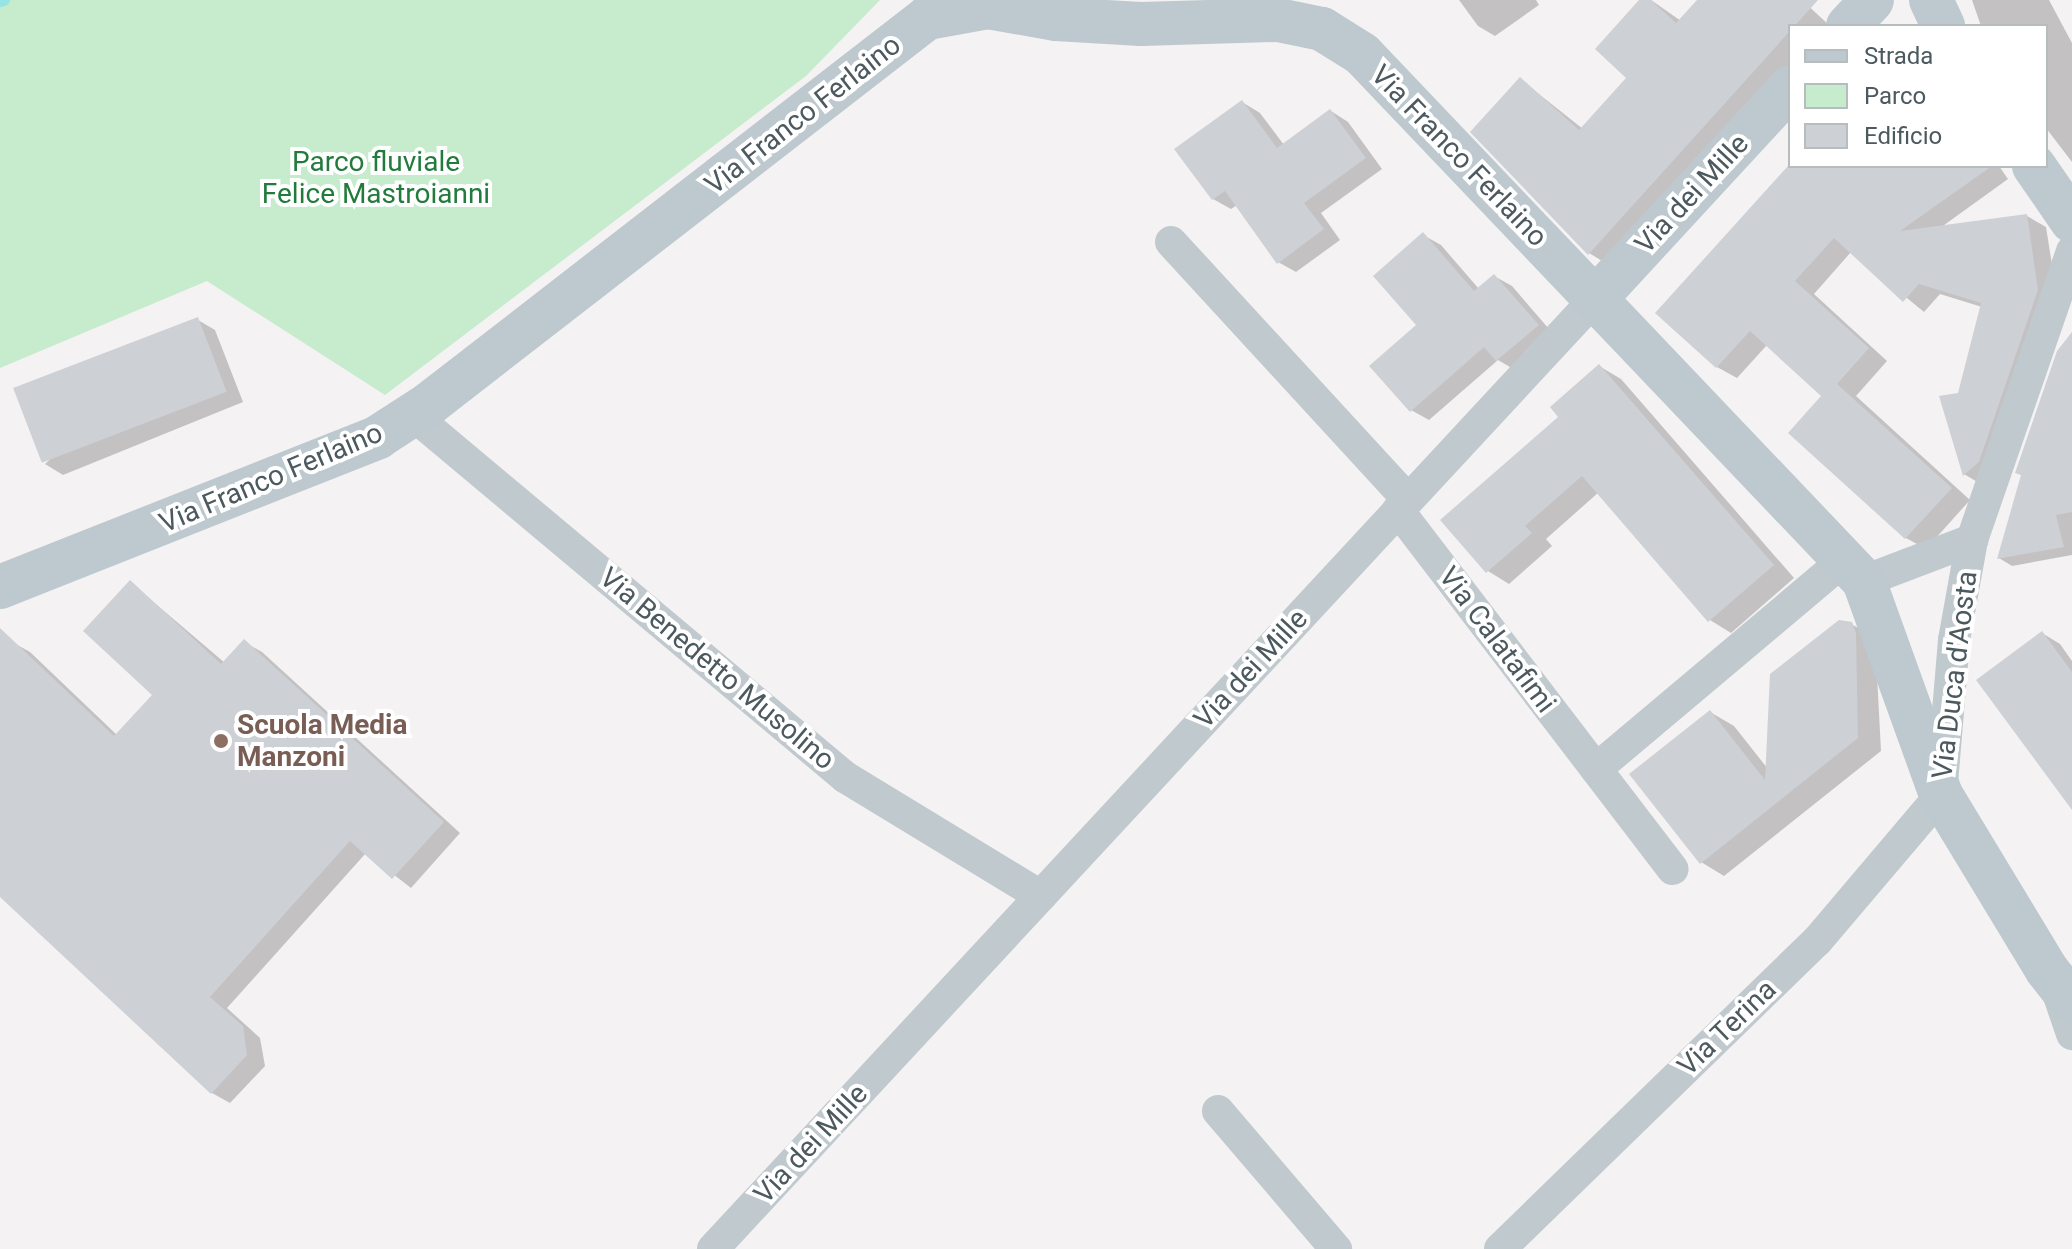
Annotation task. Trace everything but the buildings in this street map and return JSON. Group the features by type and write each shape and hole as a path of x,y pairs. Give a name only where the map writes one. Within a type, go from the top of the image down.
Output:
{"main road":[{"path":"1850,24 1872,0"},
{"path":"1931,0 1942,24"},
{"name":"Via Franco Ferlaino","path":"0,587 322,462 413,415 809,113 875,55 927,18 988,7 1085,21 1278,20 1322,29 1362,54 1854,570"},
{"name":"Via dei Mille","path":"1595,299 1788,90"},
{"path":"2035,168 2072,221"},
{"path":"1854,570 1941,795"},
{"name":"Via Duca d'Aosta","path":"1941,795 2062,990"}],"street":[{"name":"Via Calatafimi","path":"1171,242 1403,505 1672,869"},
{"name":"Via Duca d'Aosta","path":"1941,795 1954,640 1972,540 2072,251"},
{"name":"Via dei Mille","path":"713,1249 1595,299"},
{"name":"Via Benedetto Musolino","path":"413,415 845,777 1041,896"},
{"path":"1596,769 1854,570 1972,540"},
{"name":"Via Terina","path":"1500,1249 1817,941 1941,795"},
{"name":"Via Duca d'Aosta","path":"2062,990 2072,1034"},
{"path":"1218,1111 1336,1249"}],"green space":[{"name":"Parco fluviale Felice Mastroianni","path":"0,0 880,0 806,76 385,395 207,281 0,368"}],"waterway":[{"path":"0,1 4,0"}],"place":[{"name":"Scuola Media Manzoni","path":"221,741"}]}
